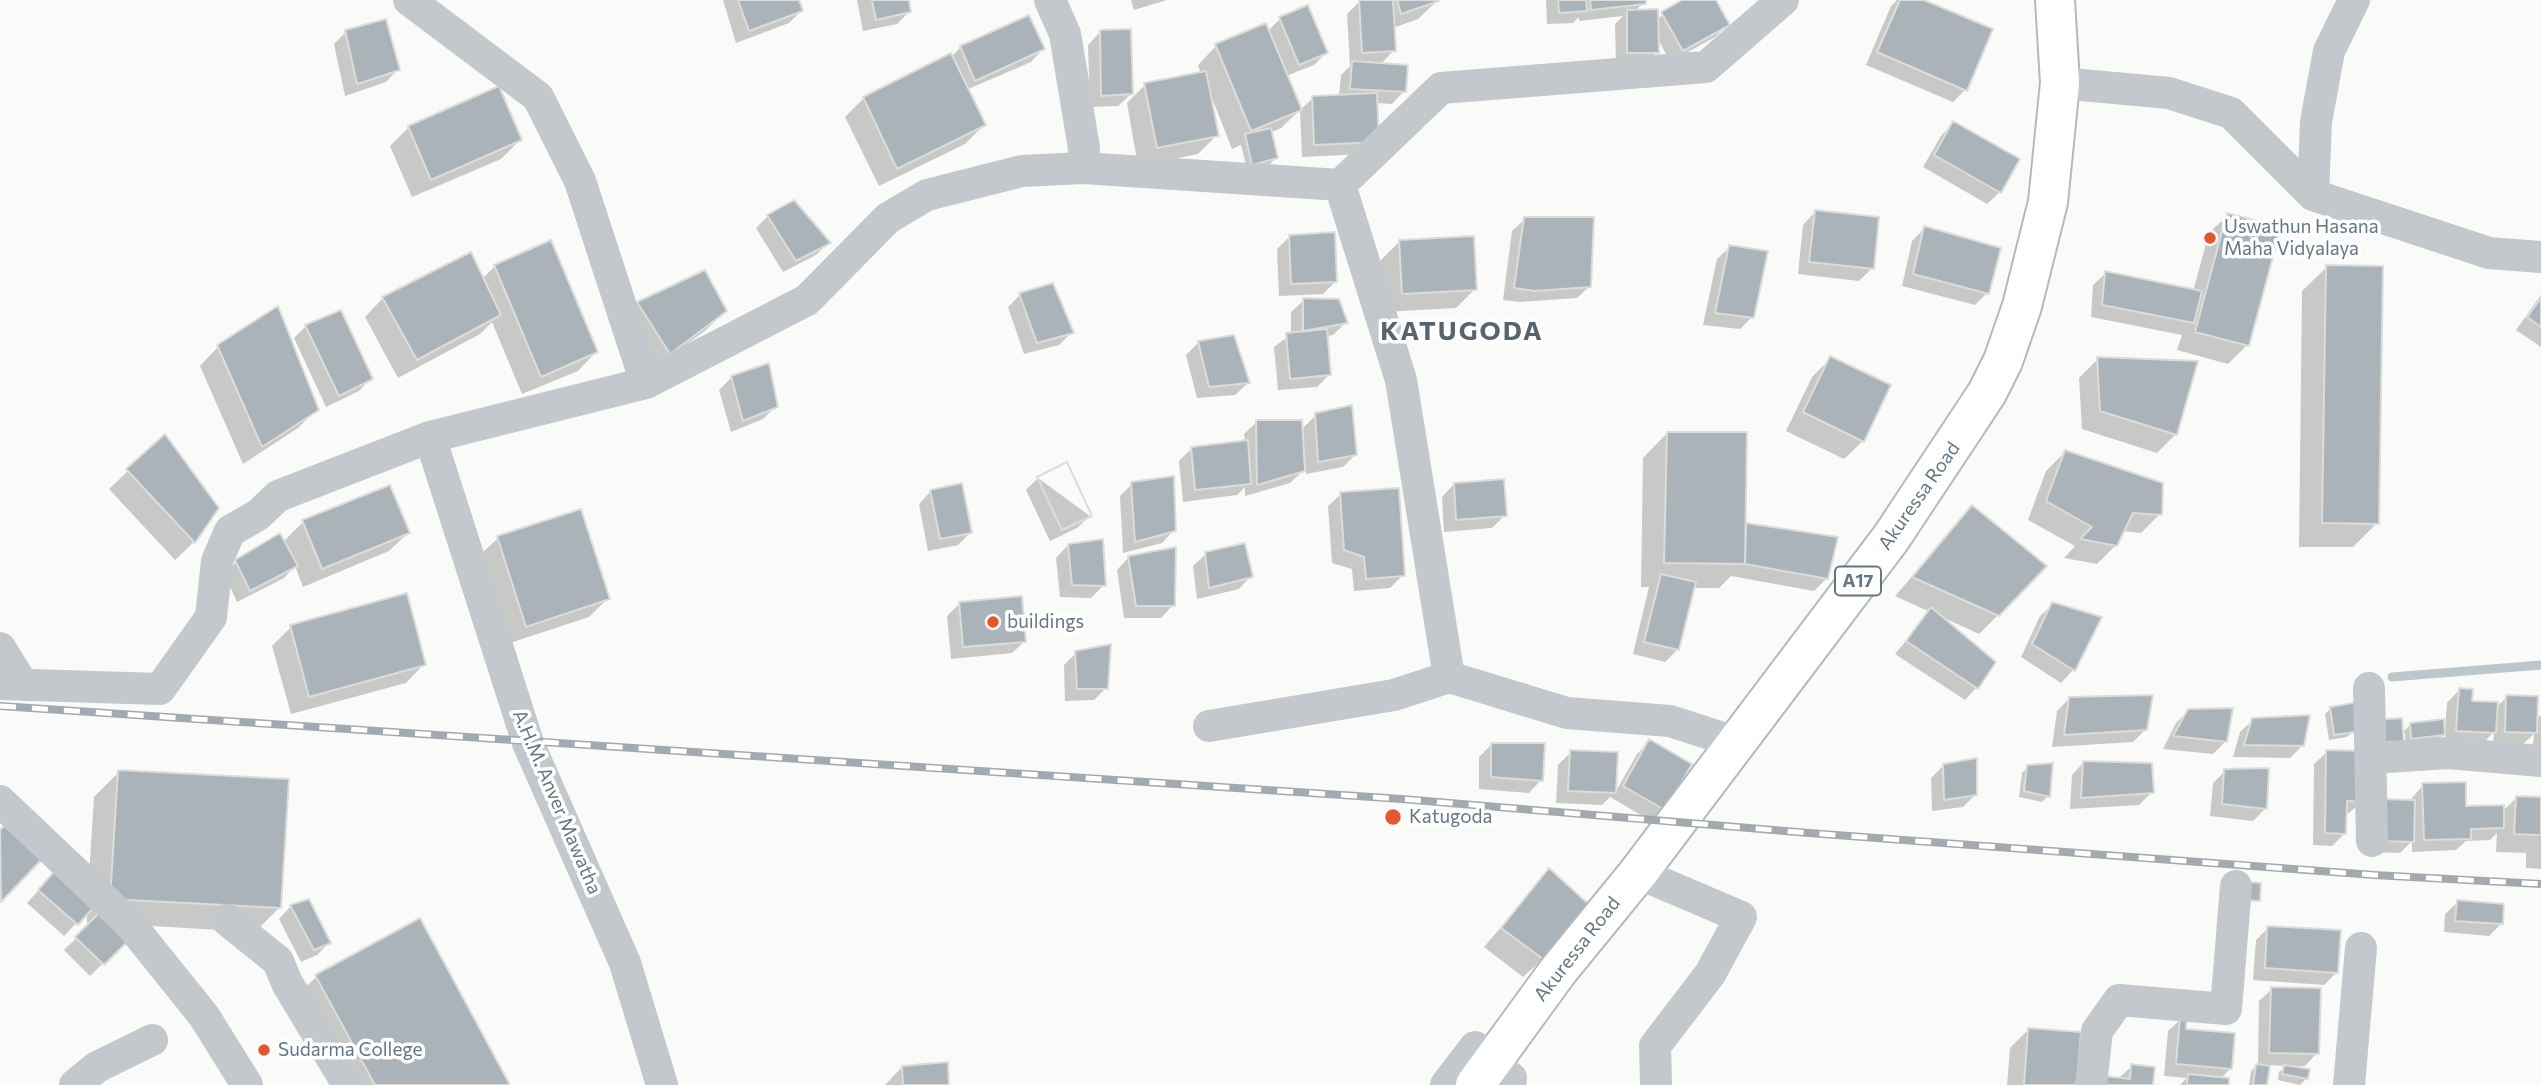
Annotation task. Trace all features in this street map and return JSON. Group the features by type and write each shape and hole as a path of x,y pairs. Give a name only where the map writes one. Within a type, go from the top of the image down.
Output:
{"highway":[{"name":"Akuressa Road","path":"1492,1077 1637,873 1891,538 1987,393 2003,361 2022,306 2048,202 2060,83 2055,0"}],"street":[{"path":"409,0 538,97 580,181 646,383"},
{"path":"1050,0 1065,34 1084,148 1083,168"},
{"path":"0,648 12,685 160,689 211,617 217,561 230,531 258,515 278,496 430,437 646,383 807,300 888,218 927,195 1022,171 1083,168 1340,185 1441,88 1706,67 1783,0"},
{"path":"2313,195 2316,122 2329,51 2354,0"},
{"path":"2060,83 2169,93 2231,113 2313,195 2489,253 2541,257"},
{"path":"1340,185 1401,380 1448,677"},
{"name":"A.H.M. Anver Mawatha","path":"430,437 528,743 625,963 662,1085"},
{"path":"1209,726 1394,695 1448,677 1567,713 1670,722 1735,743"},
{"path":"2369,688 2372,841"},
{"path":"2372,758 2448,753 2541,761"},
{"path":"0,801 130,924 204,1017 247,1085"},
{"path":"1637,873 1741,917 1710,974 1655,1046 1656,1085"},
{"path":"2091,1085 2097,1031 2119,1000 2226,1009 2236,886"},
{"path":"226,920 278,961 287,983 348,1085"},
{"path":"2348,1085 2361,948"},
{"path":"75,1085 97,1067 152,1040"},
{"path":"1446,1085 1475,1047 1492,1077"}],"building":[{"path":"738,0 799,0 803,11 749,31"},
{"path":"872,0 909,0 911,12 876,20"},
{"path":"1359,0 1393,0 1396,51 1362,53"},
{"path":"1397,0 1439,0 1439,1 1401,14"},
{"path":"1558,0 1586,0 1587,11 1559,13"},
{"path":"1590,0 1646,0 1646,4 1591,10"},
{"path":"1682,0 1716,0 1730,25 1683,51 1661,12"},
{"path":"1900,0 1924,0 1993,29 1967,91 1877,52"},
{"path":"1308,5 1328,53 1299,65 1279,17"},
{"path":"1658,9 1659,53 1627,53 1627,10"},
{"path":"1029,15 1045,49 975,81 960,46"},
{"path":"386,19 400,70 357,84 345,30"},
{"path":"1266,23 1302,110 1251,131 1215,44"},
{"path":"1131,29 1133,94 1101,96 1100,30"},
{"path":"951,53 986,125 897,169 863,97"},
{"path":"1352,61 1408,65 1406,92 1350,89"},
{"path":"1206,71 1219,136 1157,148 1144,83"},
{"path":"499,86 522,140 431,180 408,126"},
{"path":"1377,93 1379,142 1314,145 1312,96"},
{"path":"1953,121 2020,159 2001,193 1934,155"},
{"path":"1271,128 1278,158 1252,165 1245,134"},
{"path":"794,200 831,243 796,261 767,215"},
{"path":"1815,210 1879,217 1874,269 1809,262"},
{"path":"2227,213 2281,227 2249,346 2195,332"},
{"path":"1524,217 1594,217 1591,287 1534,291 1514,288"},
{"path":"1924,226 2001,248 1989,294 1913,274"},
{"path":"1335,232 1337,282 1291,284 1289,235"},
{"path":"1474,236 1477,290 1402,294 1399,240"},
{"path":"551,240 598,352 541,377 494,265"},
{"path":"1729,245 1768,251 1754,318 1715,313"},
{"path":"471,252 501,315 417,360 382,297"},
{"path":"2326,265 2383,266 2379,524 2322,523"},
{"path":"705,270 727,311 670,354 637,302"},
{"path":"2105,271 2202,291 2194,323 2102,305"},
{"path":"1053,283 1074,333 1037,343 1019,293"},
{"path":"1303,298 1339,299 1348,323 1303,331"},
{"path":"2541,298 2541,327 2527,317"},
{"path":"278,306 319,410 262,447 217,345"},
{"path":"341,310 373,379 339,396 305,325"},
{"path":"1327,329 1331,375 1290,379 1286,333"},
{"path":"1234,335 1250,383 1209,387 1198,341"},
{"path":"1830,356 1891,385 1864,442 1803,412"},
{"path":"2097,357 2198,361 2177,435 2100,411"},
{"path":"769,363 778,407 743,421 731,376"},
{"path":"1352,405 1357,455 1318,462 1315,413"},
{"path":"1256,420 1302,420 1305,471 1257,485"},
{"path":"1667,432 1747,432 1745,564 1664,563"},
{"path":"165,434 219,508 195,543 126,469"},
{"path":"1248,440 1251,484 1195,490 1191,447"},
{"path":"2065,450 2163,483 2162,515 2133,513 2117,546 2080,539 2092,527 2046,501"},
{"path":"1067,462 1092,516 1062,530 1037,477"},
{"path":"1067,462 1092,516 1062,530 1037,477"},
{"path":"1174,476 1176,531 1135,542 1131,482"},
{"path":"1504,479 1507,516 1456,520 1454,483"},
{"path":"962,483 972,533 940,539 930,490"},
{"path":"390,485 410,533 322,569 302,520"},
{"path":"1399,488 1405,576 1366,579 1364,557 1344,550 1340,492"},
{"path":"1972,505 2047,566 1999,616 1912,577"},
{"path":"581,509 610,599 526,627 497,536"},
{"path":"1746,523 1838,537 1828,579 1745,564"},
{"path":"280,533 298,566 250,591 235,560"},
{"path":"1103,539 1106,586 1072,585 1068,544"},
{"path":"1245,543 1253,577 1209,588 1205,552"},
{"path":"1176,547 1175,606 1136,606 1128,556"},
{"path":"1661,574 1696,582 1679,650 1644,642"},
{"path":"407,593 426,665 309,697 290,625"},
{"name":"buildings","path":"1022,596 1026,642 963,647 959,602"},
{"path":"2052,602 2102,617 2075,671 2032,644"},
{"path":"1931,607 1996,662 1978,689 1906,641"},
{"path":"1111,644 1108,689 1077,689 1075,651"},
{"path":"2459,688 2473,689 2472,701 2498,702 2496,733 2456,731"},
{"path":"2153,695 2147,730 2064,735 2069,697"},
{"path":"2506,695 2538,696 2537,733 2505,732"},
{"path":"2370,700 2355,732 2334,735 2330,707"},
{"path":"2233,708 2227,742 2173,736 2188,709"},
{"path":"2310,715 2304,746 2244,745 2252,718"},
{"path":"2402,718 2404,744 2377,746 2375,720"},
{"path":"2444,719 2445,735 2411,739 2410,723"},
{"path":"1649,739 1692,764 1665,810 1623,786"},
{"path":"1491,743 1545,743 1543,781 1491,777"},
{"path":"1570,750 1618,752 1616,793 1568,791"},
{"path":"2326,750 2365,751 2364,802 2347,801 2346,834 2325,833"},
{"path":"1977,758 1977,795 1944,800 1943,764"},
{"path":"2083,761 2152,763 2154,793 2081,798"},
{"path":"2053,763 2050,797 2024,791 2027,765"},
{"path":"2269,768 2267,809 2222,804 2224,769"},
{"path":"118,770 289,779 281,908 110,899"},
{"path":"2466,782 2466,806 2504,805 2504,828 2471,829 2471,839 2424,840 2422,783"},
{"path":"2516,796 2541,797 2541,835 2514,834"},
{"path":"2379,799 2415,800 2414,842 2378,841"},
{"path":"8,822 44,857 1,902 0,830"},
{"path":"61,864 100,900 78,925 38,890"},
{"path":"1549,868 1596,911 1543,959 1501,928"},
{"path":"2248,882 2261,883 2260,901 2246,900"},
{"path":"309,899 331,943 314,950 290,905"},
{"path":"2457,900 2504,904 2503,924 2455,921"},
{"path":"103,909 131,938 104,965 75,937"},
{"path":"420,918 510,1085 375,1085 315,975"},
{"path":"2267,926 2341,930 2338,973 2265,968"},
{"path":"2271,987 2321,988 2319,1054 2269,1053"},
{"path":"2180,1017 2187,1018 2186,1029 2235,1033 2232,1069 2176,1064"},
{"path":"2028,1028 2081,1032 2077,1085 2024,1085"},
{"path":"948,1062 949,1085 903,1085 902,1066"},
{"path":"2131,1064 2155,1067 2153,1085 2097,1085 2098,1075 2130,1079"},
{"path":"2256,1064 2270,1066 2267,1085 2253,1085"},
{"path":"2284,1065 2310,1069 2308,1079 2282,1074"},
{"path":"2188,1074 2229,1078 2229,1085 2187,1085"}],"waterway":[{"path":"2392,677 2541,665"}],"railway":[{"path":"0,706 1402,799 1809,833 2374,875 2541,884"}],"place":[{"name":"Uswathun Hasana Maha Vidyalaya","path":"2210,238"},
{"name":"buildings","path":"993,622"},
{"name":"Katugoda","path":"1393,817"},
{"name":"Sudarma College","path":"264,1050"}],"district":[{"name":"KATUGODA","path":"1462,331"}]}
